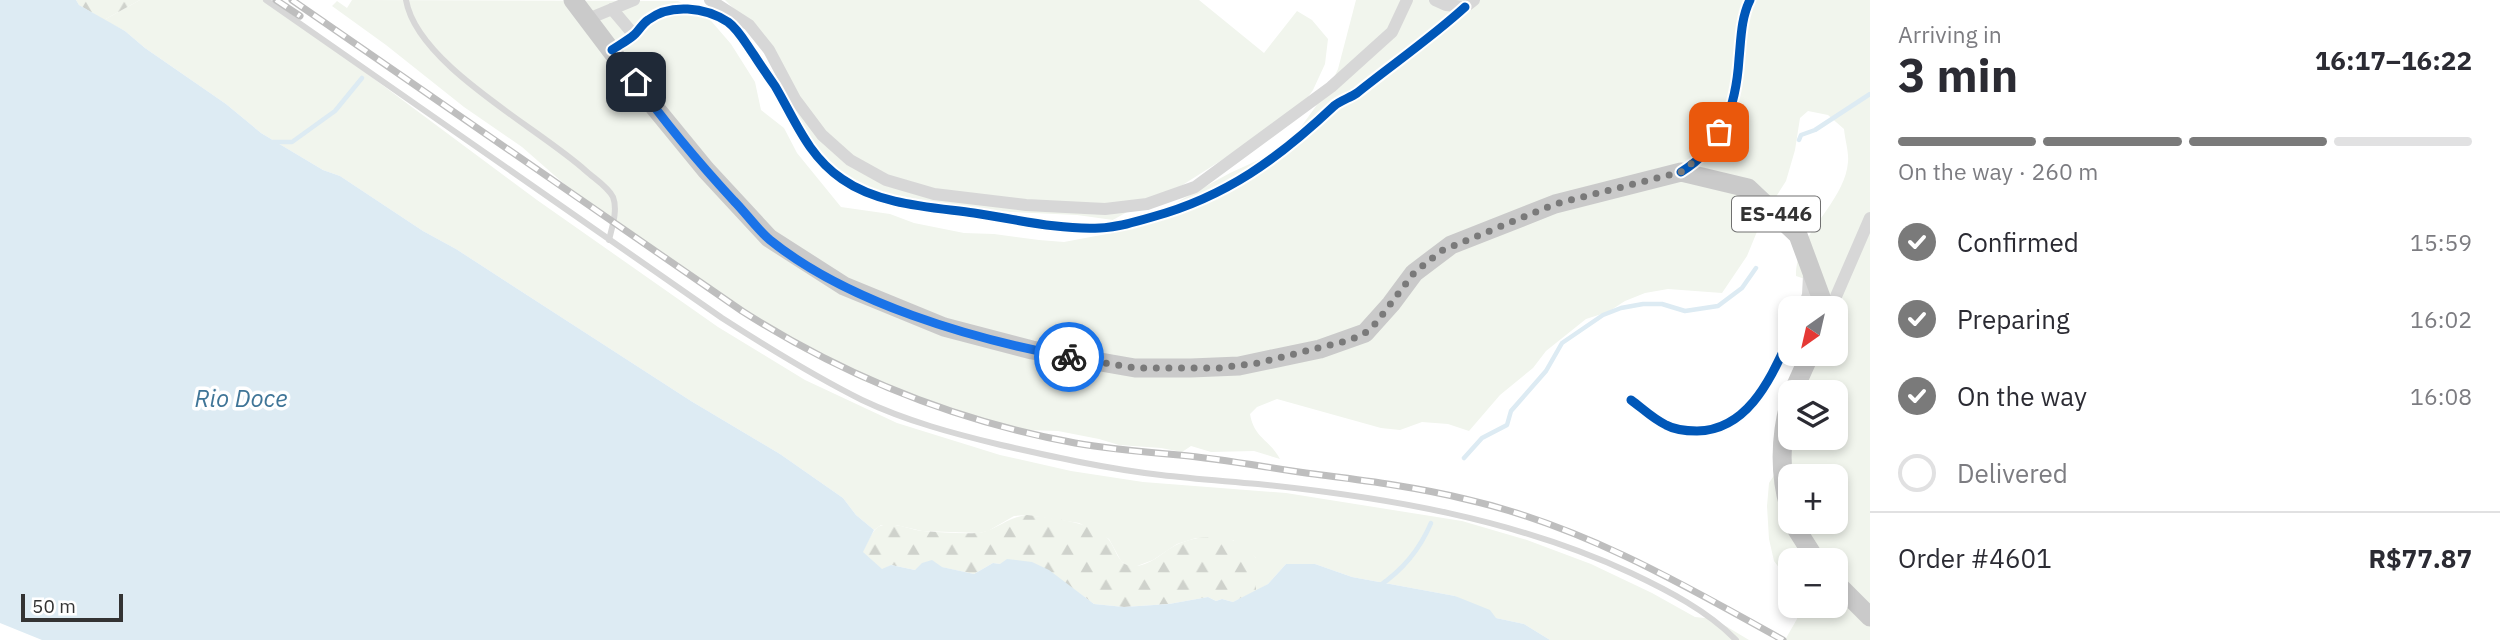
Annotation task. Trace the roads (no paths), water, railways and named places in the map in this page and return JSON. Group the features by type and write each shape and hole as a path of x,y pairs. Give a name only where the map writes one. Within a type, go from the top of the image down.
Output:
{"main road":[{"name":"ES-446","path":"573,0 706,170 769,239 844,286 944,327 1032,350 1135,368 1239,366 1350,340 1365,333 1376,323 1414,273 1451,245 1555,204 1681,172 1748,188 1798,235 1821,296"},
{"path":"1848,595 1870,617"}],"street":[{"path":"588,19 634,0"},
{"path":"710,0 749,25 769,50 795,99 821,135 850,160 886,180 934,194 1026,205 1105,209 1147,204 1195,187 1331,87 1392,32 1407,0"},
{"path":"1435,0 1446,5 1469,4"},
{"path":"1681,172 1702,155 1719,132 1734,104 1743,21 1750,0"},
{"path":"612,50 634,35 647,20 667,9 702,11 727,22 738,32 775,87 804,142 822,163 854,187 895,201 1005,218 1103,228 1126,225 1178,210 1216,195 1272,159 1309,130 1335,104 1354,95 1393,66 1469,4"},
{"path":"612,9 634,35"},
{"path":"1294,115 1309,130"},
{"path":"1836,296 1870,218"},
{"path":"1808,296 1810,267"},
{"path":"1631,400 1665,425 1677,430 1704,431 1720,427 1739,417 1753,404 1778,361"}],"lane":[{"path":"266,0 609,240 779,354 863,400 924,424 1000,445 1074,460 1160,475 1261,484 1369,498 1480,520 1594,556 1654,584 1692,607 1736,640"},
{"path":"406,0 413,20 426,39 466,81 575,161 612,195 615,204 609,240"}],"water":[{"name":"Rio Doce","path":"0,0 76,0 79,5 125,31 226,104 261,133 323,170 340,176 691,401 780,454 843,498 856,515 874,530 863,552 882,569 891,565 915,570 922,563 932,560 942,567 974,574 993,563 1000,564 1007,559 1032,562 1049,570 1094,604 1124,607 1169,604 1208,597 1216,601 1222,599 1233,602 1268,584 1286,564 1315,564 1352,577 1455,596 1490,610 1496,618 1524,624 1550,640 42,640 0,623"}],"waterway":[{"path":"273,142 292,142 335,111 362,78"},
{"path":"1799,140 1801,135 1815,130 1870,94"},
{"path":"1464,458 1482,438 1507,425 1511,411 1546,371 1562,343 1603,315 1643,304 1662,304 1685,311 1718,306 1742,288 1756,268"},
{"path":"1379,586 1410,558 1431,523"}],"railway":[{"path":"276,0 300,16"},
{"path":"292,0 742,311 820,356 861,376 944,409 1030,434 1114,449 1211,459 1386,484 1445,494 1507,510 1549,524 1629,558 1783,640"}]}
